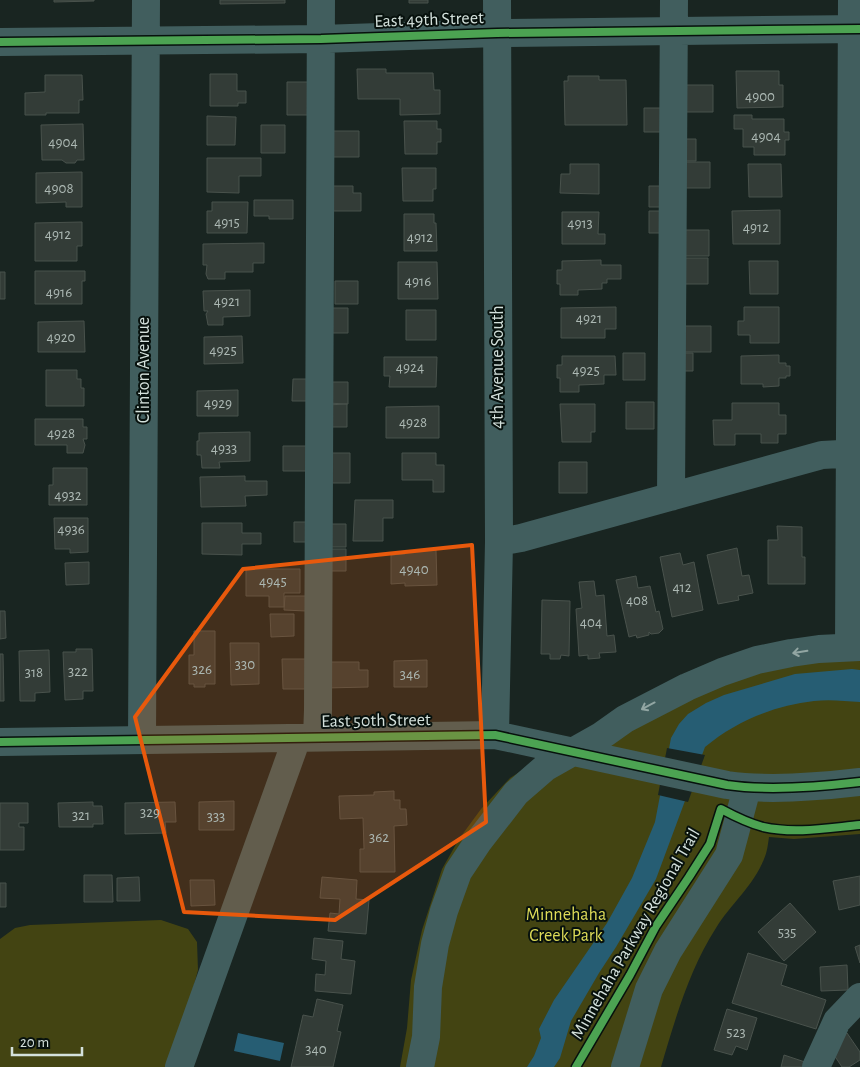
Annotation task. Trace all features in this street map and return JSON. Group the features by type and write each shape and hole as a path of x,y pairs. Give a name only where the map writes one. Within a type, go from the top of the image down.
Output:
{"street":[{"name":"Clinton Avenue","path":"142,739 146,0"},
{"path":"179,1067 307,737 318,690 321,0"},
{"name":"4th Avenue South","path":"495,735 499,542 497,0"},
{"path":"671,497 674,0"},
{"path":"420,1067 426,1037 428,987 435,944 444,910 458,872 478,842 516,793 546,768 649,706 722,672 756,660 791,653 854,647 856,29 852,0"},
{"name":"East 49th Street","path":"0,42 321,39 497,33 856,29"},
{"path":"499,542 822,455 855,453"},
{"name":"East 50th Street","path":"0,742 495,735 710,782 747,788 860,782"},
{"path":"625,1067 649,989 668,950 729,855 747,788"},
{"path":"816,1067 837,1020 860,997"}],"highlighted area":[{"path":"472,545 486,822 335,920 184,912 135,717 243,569"}],"green space":[{"name":"Minnehaha Creek Park","path":"860,637 860,834 794,839 769,837 766,854 760,868 706,944 690,978 661,1067 400,1067 407,1028 411,980 422,930 442,869 459,839 481,809 510,778 589,728"},
{"path":"161,920 188,929 197,942 198,970 172,1067 0,1067 0,939 15,928 30,925"}],"water":[{"path":"860,670 860,702 820,700 799,703 770,711 742,722 705,747 656,879 571,1021 560,1058 554,1067 527,1067 534,1056 541,1038 539,1029 554,1000 607,923 632,878 655,822 671,738 679,724 688,714 724,695 795,674"},
{"path":"238,1033 284,1043 280,1061 234,1051"}],"pier":[{"path":"667,748 705,755 688,802 658,795"}],"building":[{"path":"54,0 94,0 94,1 54,2"},
{"path":"220,0 285,0 285,3 220,4"},
{"path":"409,0 428,0 428,3 409,3"},
{"path":"357,69 386,69 386,73 433,73 434,90 440,90 440,114 400,115 400,99 358,99"},
{"path":"736,71 779,71 779,85 783,85 783,107 737,108"},
{"path":"210,74 237,74 237,91 246,91 246,103 238,103 238,106 210,106"},
{"path":"45,75 82,75 83,100 79,100 79,113 25,115 25,93 45,92"},
{"path":"568,76 599,76 599,80 626,80 627,125 565,125 564,81 568,81"},
{"path":"287,82 313,82 313,115 287,115"},
{"path":"682,85 713,85 713,112 682,112"},
{"path":"644,108 666,108 666,132 644,132"},
{"path":"734,115 752,115 752,119 784,119 784,132 789,132 789,140 785,140 785,155 754,155 754,147 743,147 743,129 734,129"},
{"path":"207,116 236,117 235,145 207,145"},
{"path":"404,121 437,121 437,129 441,129 441,142 437,142 437,154 405,154"},
{"path":"83,124 84,160 66,163 62,160 42,160 41,125"},
{"path":"261,125 285,125 285,153 261,153"},
{"path":"333,131 359,131 359,157 333,157"},
{"path":"682,139 696,139 696,161 682,161"},
{"path":"207,158 261,158 261,176 239,176 239,193 207,192"},
{"path":"682,162 710,162 710,188 682,188"},
{"path":"570,164 599,164 599,194 560,193 561,174 570,174"},
{"path":"748,164 781,164 782,197 749,197"},
{"path":"402,168 436,168 436,189 433,189 433,201 403,201"},
{"path":"82,172 82,207 66,207 66,202 36,203 36,173"},
{"path":"327,186 353,186 353,193 361,193 361,211 327,211"},
{"path":"649,186 665,186 664,207 649,207"},
{"path":"254,200 293,200 293,219 269,219 269,216 254,216"},
{"path":"212,202 248,202 247,233 207,233 207,211 212,211"},
{"path":"780,210 780,244 733,244 732,211"},
{"path":"649,211 665,211 665,233 649,233"},
{"path":"562,212 599,212 598,234 605,234 605,244 562,244"},
{"path":"404,214 434,214 437,251 404,251"},
{"path":"82,222 82,246 77,246 77,261 35,261 35,223"},
{"path":"681,230 709,230 709,256 681,256"},
{"path":"264,243 264,263 253,263 253,272 225,272 225,279 208,279 206,274 207,265 203,265 203,244"},
{"path":"681,258 708,258 708,284 681,284"},
{"path":"601,260 601,265 621,265 621,279 607,279 607,283 602,283 602,289 578,290 578,295 560,295 560,284 557,284 557,270 562,270 562,261"},
{"path":"749,261 778,261 778,294 750,294"},
{"path":"398,262 437,262 438,299 398,299"},
{"path":"35,271 85,271 85,281 82,281 82,304 35,304"},
{"path":"0,272 5,272 5,299 0,299"},
{"path":"335,281 358,281 358,304 335,304"},
{"path":"250,290 250,316 223,317 223,325 208,325 206,314 208,311 204,311 203,291"},
{"path":"616,307 616,329 605,329 605,338 561,338 561,308"},
{"path":"744,307 779,307 779,343 750,343 750,335 738,335 738,321 744,321"},
{"path":"327,308 348,308 348,333 327,333"},
{"path":"406,310 436,310 436,340 406,340"},
{"path":"84,321 85,352 38,352 38,322"},
{"path":"679,326 711,326 711,352 679,352"},
{"path":"242,336 243,363 204,364 204,337"},
{"path":"623,353 645,353 645,380 623,380"},
{"path":"679,353 693,353 693,371 679,371"},
{"path":"779,355 779,363 786,363 786,366 790,366 790,376 779,378 779,386 763,387 763,384 741,384 741,356"},
{"path":"562,356 615,356 616,375 604,375 604,384 579,385 579,392 560,392 560,378 557,378 557,365 562,365"},
{"path":"384,357 437,357 436,387 389,387 390,376 384,376"},
{"path":"46,370 77,370 77,379 81,379 81,388 84,388 84,406 46,406"},
{"path":"293,379 312,379 312,401 292,401"},
{"path":"326,382 348,382 348,404 326,403"},
{"path":"238,390 238,416 197,416 197,391"},
{"path":"626,402 654,402 654,429 626,429"},
{"path":"732,403 779,403 779,415 786,415 786,434 778,434 778,443 761,443 761,434 735,434 735,445 714,445 713,420 732,420"},
{"path":"347,404 347,427 326,427 326,405"},
{"path":"560,404 595,404 595,432 591,432 591,442 562,442"},
{"path":"439,406 439,438 386,438 386,407"},
{"path":"35,419 83,419 83,427 87,427 87,439 83,439 85,445 83,453 67,453 67,445 35,445"},
{"path":"250,432 250,461 219,462 220,468 202,468 201,455 197,455 199,433"},
{"path":"283,446 309,446 309,471 283,471"},
{"path":"325,453 350,453 350,483 325,483"},
{"path":"402,453 436,453 436,465 444,465 444,492 433,492 433,480 402,480"},
{"path":"559,462 587,462 587,493 559,493"},
{"path":"53,468 87,468 87,505 49,505 49,485 53,485"},
{"path":"245,476 245,481 267,481 267,495 245,496 246,506 201,507 200,477"},
{"path":"355,500 393,500 393,518 383,518 383,541 353,541"},
{"path":"54,518 88,518 88,552 70,553 70,549 55,549"},
{"path":"294,522 309,522 309,542 294,542"},
{"path":"202,523 242,523 242,533 261,533 261,544 242,544 242,555 202,554"},
{"path":"325,524 346,524 346,547 324,547"},
{"path":"777,526 802,527 802,557 805,557 805,584 768,584 768,540 778,540"},
{"path":"737,548 742,576 749,575 753,593 738,596 739,600 718,604 707,555"},
{"path":"325,549 346,549 346,571 325,571"},
{"path":"436,550 437,585 405,586 405,583 391,584 391,555 405,554 405,551"},
{"path":"680,553 683,565 694,562 703,610 672,617 660,557"},
{"path":"89,562 89,584 66,585 65,563"},
{"path":"246,569 300,569 300,593 284,593 284,607 269,607 269,596 246,596"},
{"path":"636,576 638,588 650,586 656,612 659,611 663,629 659,633 651,634 649,632 649,635 637,638 636,635 629,637 616,580"},
{"path":"594,581 596,596 604,595 607,636 614,635 616,652 599,653 600,658 588,659 588,655 579,656 576,609 582,608 579,582"},
{"path":"285,596 306,596 306,611 284,610"},
{"path":"542,600 570,601 569,656 561,655 560,659 550,659 550,654 541,654"},
{"path":"0,611 5,611 6,638 0,639"},
{"path":"270,614 294,614 294,636 271,637"},
{"path":"194,631 215,631 215,684 205,684 205,687 194,687 194,684 189,684 189,655 194,655"},
{"path":"230,643 259,643 259,684 231,685"},
{"path":"76,649 92,649 93,691 83,691 83,699 65,700 63,652 76,652"},
{"path":"49,650 50,692 35,693 35,701 20,701 19,651"},
{"path":"0,654 3,654 4,701 0,701"},
{"path":"282,659 307,659 308,689 283,689"},
{"path":"427,660 427,687 394,687 394,661"},
{"path":"325,662 359,662 359,670 368,670 368,687 326,688"},
{"path":"394,791 394,800 400,800 400,809 406,809 407,825 394,826 395,872 360,872 360,849 364,849 363,818 340,819 339,796 374,795 374,792"},
{"path":"234,801 234,830 199,830 199,802"},
{"path":"93,802 93,806 102,806 103,824 93,824 93,827 59,827 58,803"},
{"path":"175,802 176,822 165,822 166,833 125,834 125,803"},
{"path":"0,803 28,803 28,823 19,823 19,827 24,827 24,850 0,850"},
{"path":"84,875 112,875 113,902 84,902"},
{"path":"860,876 860,905 839,910 833,881"},
{"path":"139,877 140,901 117,901 117,878"},
{"path":"322,877 357,880 356,899 369,900 366,934 328,931 330,913 339,914 340,899 320,898"},
{"path":"190,880 214,880 215,905 191,906"},
{"path":"0,883 6,883 6,907 0,907"},
{"path":"790,903 816,932 784,961 758,932"},
{"path":"314,938 343,941 341,959 355,961 351,994 315,991 316,974 325,975 326,961 312,959"},
{"path":"860,945 860,963 855,947"},
{"path":"748,953 787,965 781,985 826,1000 816,1029 732,1003"},
{"path":"847,965 848,990 821,991 820,967"},
{"path":"317,999 343,1005 337,1031 341,1032 333,1067 291,1067 303,1015 313,1017"},
{"path":"727,1009 757,1018 747,1050 736,1046 732,1055 714,1050"},
{"path":"847,1033 860,1052 860,1060 849,1067 842,1067 828,1046"},
{"path":"784,1055 808,1063 807,1067 781,1067"}],"cycle path":[{"path":"0,42 321,39 497,33 860,29"},
{"path":"0,742 495,735 727,785 759,788 793,788 860,782"},
{"name":"Minnehaha Parkway Regional Trail","path":"576,1067 630,975 656,926 710,844 721,809 752,823 775,829 812,830 860,825"}]}
